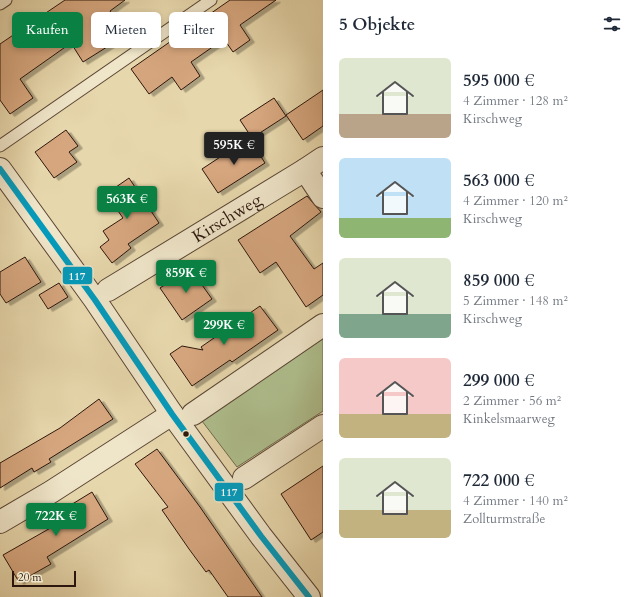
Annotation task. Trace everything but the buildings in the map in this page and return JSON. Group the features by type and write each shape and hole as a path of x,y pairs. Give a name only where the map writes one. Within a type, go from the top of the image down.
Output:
{"street":[{"name":"Kirschweg","path":"108,290 323,158"},
{"path":"0,169 95,300 172,414 261,536 309,597"},
{"path":"305,170 323,197"},
{"path":"193,414 323,325"},
{"path":"0,522 51,492 172,414"},
{"path":"244,478 323,426"}],"lane":[{"path":"0,4 6,0"},
{"path":"0,146 211,0"}],"green space":[{"path":"323,338 323,411 237,467 202,421"}],"transit line":[{"name":"117","path":"0,169 95,300 172,414 261,536 309,597"}]}
